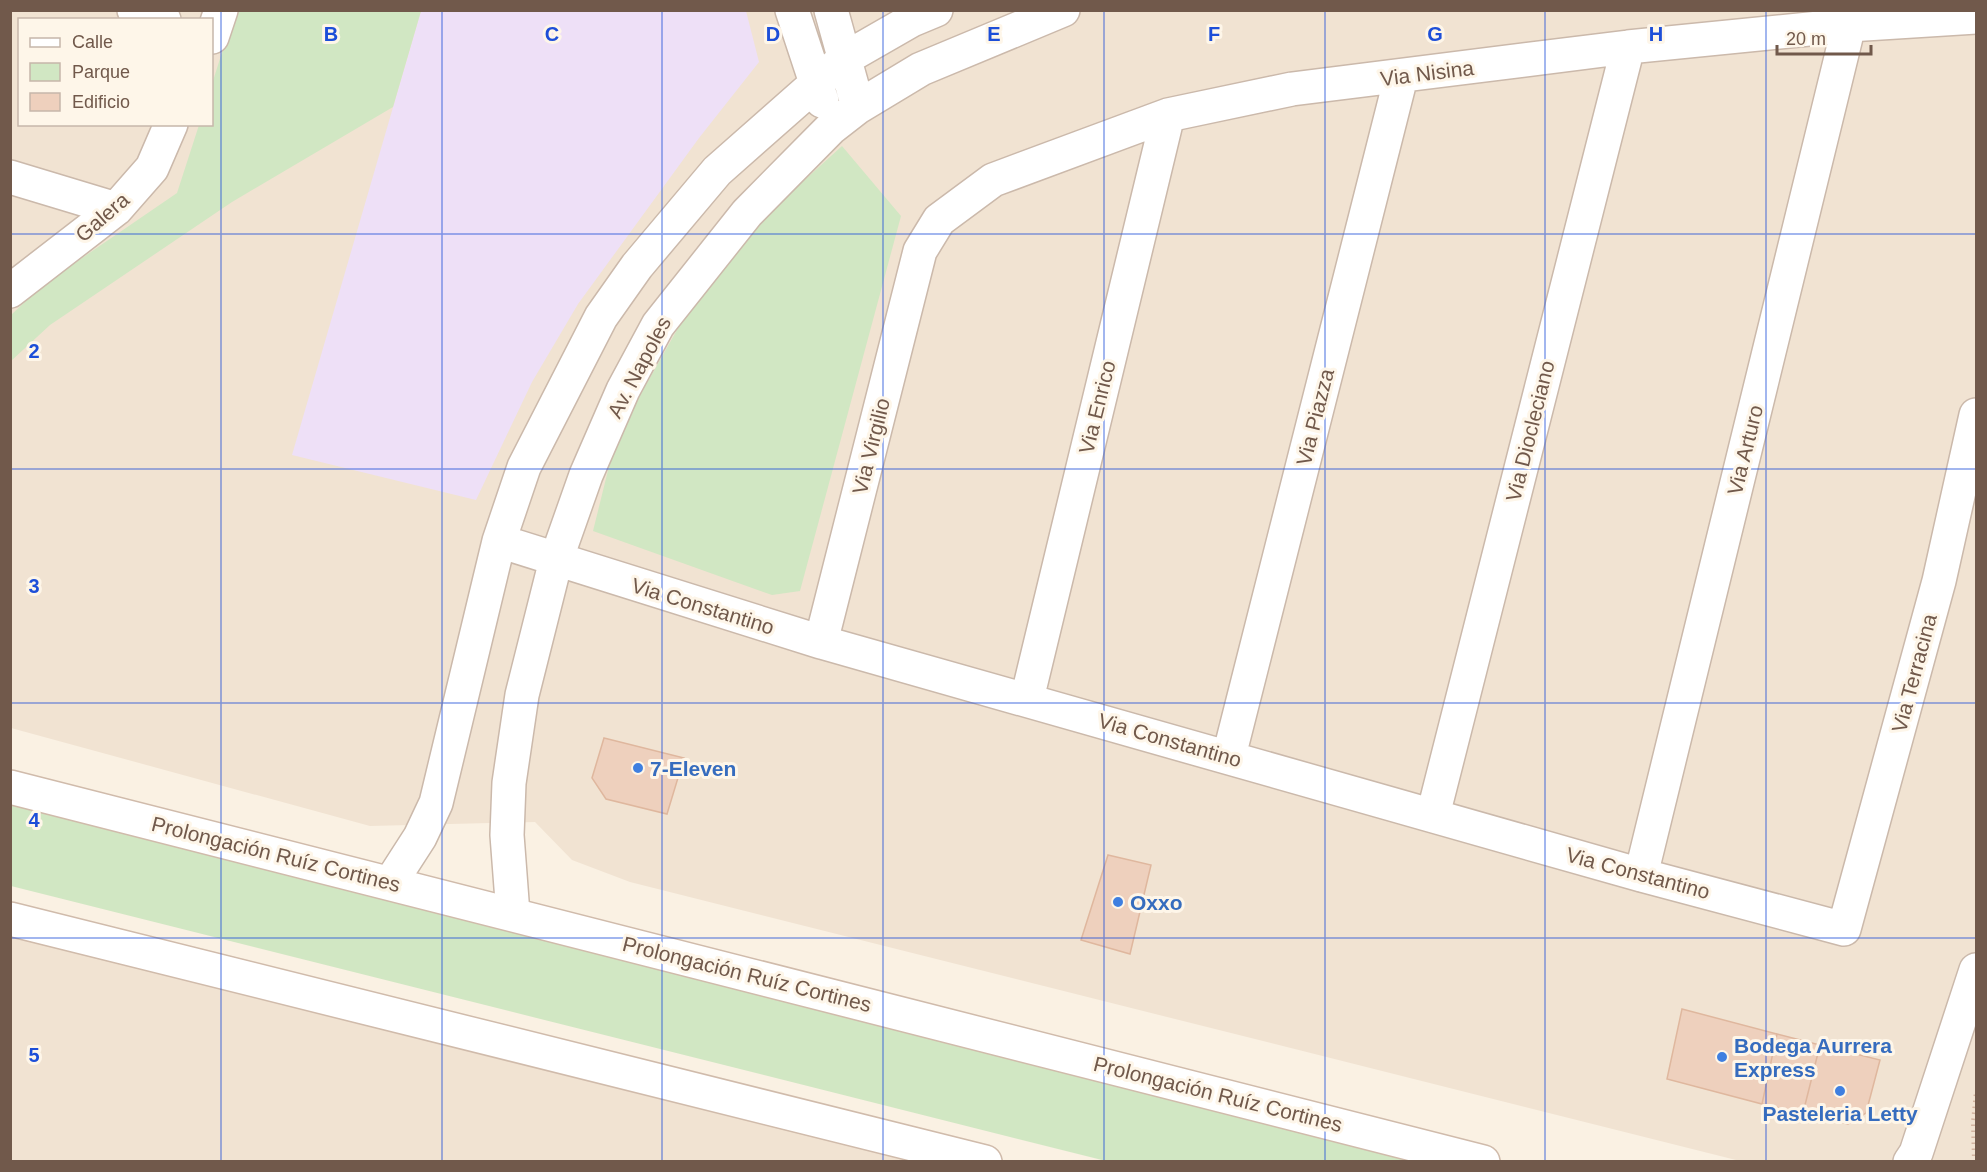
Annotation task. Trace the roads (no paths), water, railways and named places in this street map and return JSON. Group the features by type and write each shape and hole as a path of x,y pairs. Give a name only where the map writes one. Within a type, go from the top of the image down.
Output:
{"street":[{"path":"134,10 158,18"},
{"path":"792,10 831,128"},
{"path":"831,10 858,106"},
{"path":"391,882 420,837 436,803 499,541 524,467 601,316 637,266 717,171 815,82 844,60 912,20 936,10"},
{"name":"Av. Napoles","path":"513,914 507,835 509,783 522,695 556,560 623,390 658,325 747,213 831,128 858,106 921,69 1063,10"},
{"name":"Via Nisina","path":"920,250 939,220 993,180 1168,115 1292,89 1628,47 1849,25 1977,17"},
{"name":"Via Arturo","path":"1641,875 1849,25"},
{"name":"Via Diocleciano","path":"1432,815 1628,47"},
{"name":"Via Piazza","path":"1229,756 1401,76"},
{"name":"Via Enrico","path":"1027,699 1168,115"},
{"name":"Galera","path":"10,291 116,209 152,168 170,126"},
{"path":"10,177 116,209"},
{"name":"Via Virgilio","path":"821,642 920,250"},
{"name":"Via Terracina","path":"1844,929 1939,582 1977,415"},
{"name":"Via Constantino","path":"499,541 821,642 1229,756 1641,875 1844,929"},
{"name":"Prolongación Ruíz Cortines","path":"10,786 1483,1161"},
{"path":"10,919 986,1161"},
{"path":"1915,1159 1977,970"}],"place":[{"name":"7-Eleven","path":"638,768"},
{"name":"Oxxo","path":"1118,902"},
{"name":"Bodega Aurrera Express","path":"1722,1057"},
{"name":"Pasteleria Letty","path":"1840,1091"}]}
